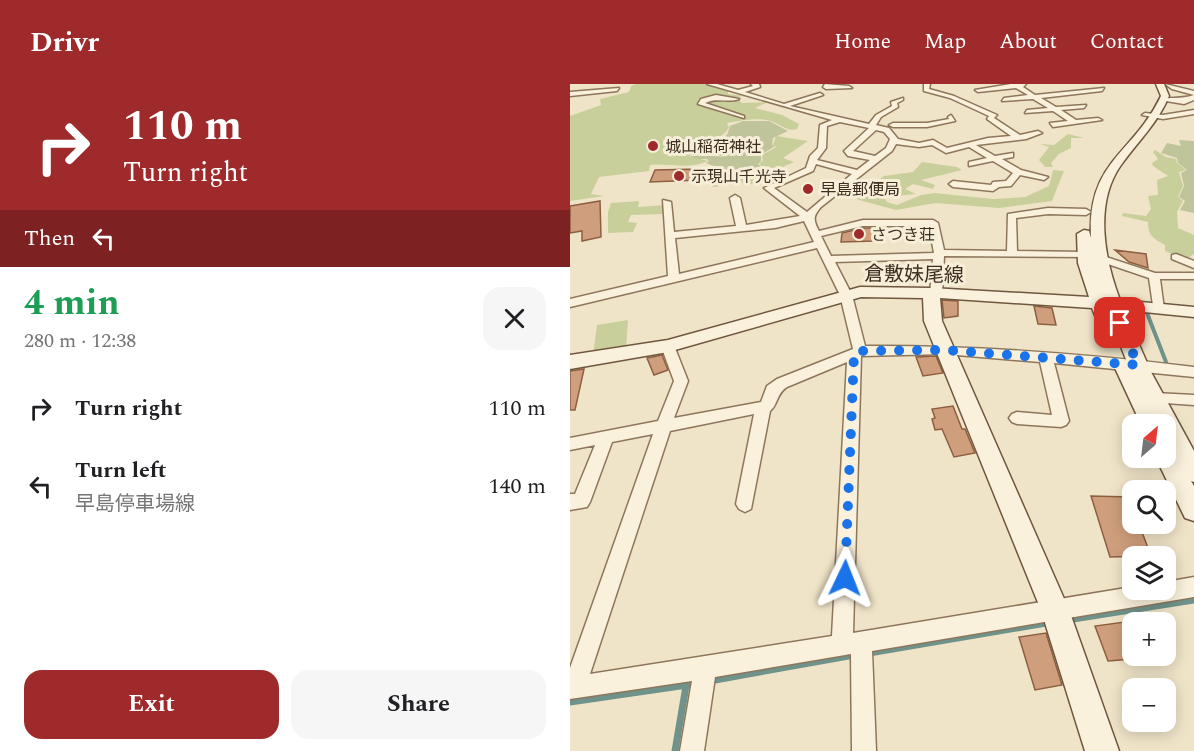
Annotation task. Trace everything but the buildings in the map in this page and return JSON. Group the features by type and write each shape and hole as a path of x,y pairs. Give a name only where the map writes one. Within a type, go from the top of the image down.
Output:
{"main road":[{"path":"1148,414 1131,364 1105,304 1093,256 1086,212 1093,184 1100,171 1149,116 1156,95 1152,84"},
{"path":"1093,256 1103,187 1116,162 1149,116 1162,92"},
{"name":"倉敷妹尾線","path":"570,362 668,346 846,295 880,291 1105,304 1194,312"},
{"path":"934,293 933,321 1055,610 1102,751"},
{"path":"1131,364 1155,398 1194,472"},
{"path":"1173,468 1194,510"}],"street":[{"path":"710,84 840,120 874,127 892,124 927,125 951,121 953,120 951,117"},
{"path":"739,92 759,86 754,84"},
{"path":"828,84 826,87 849,88"},
{"path":"927,84 926,90 995,116 989,118 1019,138"},
{"path":"978,90 1033,84"},
{"path":"1076,84 1089,91"},
{"path":"1168,84 1194,95"},
{"path":"1015,85 1076,122"},
{"path":"570,94 617,89"},
{"path":"941,94 956,89"},
{"path":"1004,100 1102,89"},
{"path":"1162,92 1184,102 1194,95"},
{"path":"786,105 813,99 820,95"},
{"path":"742,117 701,104 701,102 716,97 748,101 762,99"},
{"path":"876,159 851,154 848,151 874,127 878,116 896,106 893,103 901,99"},
{"path":"1027,112 1084,106"},
{"path":"1149,116 1194,112"},
{"path":"840,120 824,125 822,148 814,156 810,169 768,188 808,217 817,240 846,295 857,353 857,649 864,751"},
{"path":"1053,125 1098,120"},
{"path":"892,124 891,134 894,141"},
{"path":"894,141 919,145 940,140 927,125"},
{"path":"936,153 1038,133"},
{"path":"670,235 776,225 808,217 818,205 889,149 894,141"},
{"path":"933,142 946,151"},
{"path":"970,145 1018,172 1044,177"},
{"path":"972,164 1010,155"},
{"path":"813,161 858,174"},
{"path":"953,184 993,188 996,184 1008,184 1018,172"},
{"path":"735,198 742,229"},
{"path":"666,202 674,278"},
{"path":"1012,253 1011,216 1048,211 1086,212"},
{"path":"570,303 817,240 862,223 933,223 938,255 934,293"},
{"path":"826,258 1012,253 1093,256 1154,276 1194,276"},
{"path":"1176,257 1194,265"},
{"path":"1154,276 1158,309"},
{"path":"668,346 681,381 572,688 857,649 1055,610 1194,587"},
{"path":"570,444 764,407 767,406 772,390 782,383 857,353 945,350 1131,364 1194,372"},
{"path":"1017,418 1060,421 1046,357"},
{"path":"1155,398 1194,400"},
{"path":"745,504 764,407"},
{"path":"570,502 581,502 606,438"},
{"path":"692,751 705,668"}],"green space":[{"path":"636,84 703,84 728,91 728,94 744,96 736,97 742,103 768,102 755,108 782,115 799,124 797,129 790,129 765,120 749,120 727,123 729,127 725,133 714,139 677,138 674,142 688,143 696,147 706,144 725,145 720,151 729,151 730,155 726,157 695,153 690,156 708,161 686,166 650,165 649,171 599,177 591,194 604,196 570,201 570,116 601,105 600,99 629,92 631,86"},
{"path":"743,121 769,121 788,131 773,138 772,145 775,146 761,155 761,161 758,164 763,169 748,175 749,179 712,187 719,168 706,163 709,161 707,159 697,159 691,156 696,154 721,157 731,155 730,151 721,151 726,145 675,142 677,138 718,139 727,135 730,126"},
{"path":"1068,134 1084,138 1071,138 1071,148 1059,154 1051,163 1053,167 1045,167 1039,160 1049,147 1040,144 1054,145"},
{"path":"776,136 808,141 783,158 794,162 758,178 759,182 744,186 741,181 764,169 759,164 763,160 762,155 776,147 773,145"},
{"path":"1179,140 1194,141 1194,213 1180,210 1185,201 1179,197 1184,186 1181,173 1187,170 1178,163 1177,158 1161,153 1167,143 1181,146"},
{"path":"1155,150 1166,157 1176,159 1177,163 1186,170 1179,172 1183,186 1178,197 1183,201 1177,212 1178,228 1194,235 1194,254 1186,260 1165,251 1165,245 1150,234 1148,222 1122,216 1123,213 1146,216 1151,209 1148,196 1158,195 1157,180 1168,176 1153,166 1152,163 1158,159 1153,152"},
{"path":"922,162 957,167 962,170 921,180 935,185 933,189 913,184 905,189 916,194 884,197 887,202 897,205 921,195 935,193 993,199 1025,197 1049,186 1053,170 1064,171 1052,201 999,208 935,203 896,210 859,200 856,197 884,176 913,172"},
{"path":"639,201 638,207 665,205 664,214 631,215 628,222 637,223 633,232 608,233 608,212 611,203"},
{"path":"628,320 626,349 593,355 597,325"}],"waterway":[{"path":"1147,313 1166,362"},
{"path":"1073,619 1194,600"},
{"path":"869,653 1046,623"},
{"path":"715,680 854,655"},
{"path":"570,702 694,684"},
{"path":"675,751 686,686"}],"place":[{"name":"城山稲荷神社","path":"653,146"},
{"name":"示現山千光寺","path":"679,176"},
{"name":"早島郵便局","path":"808,189"},
{"name":"さつき荘","path":"859,234"}],"route":[{"path":"845,578 854,354 860,351 945,350 1138,365 1120,323"}]}
